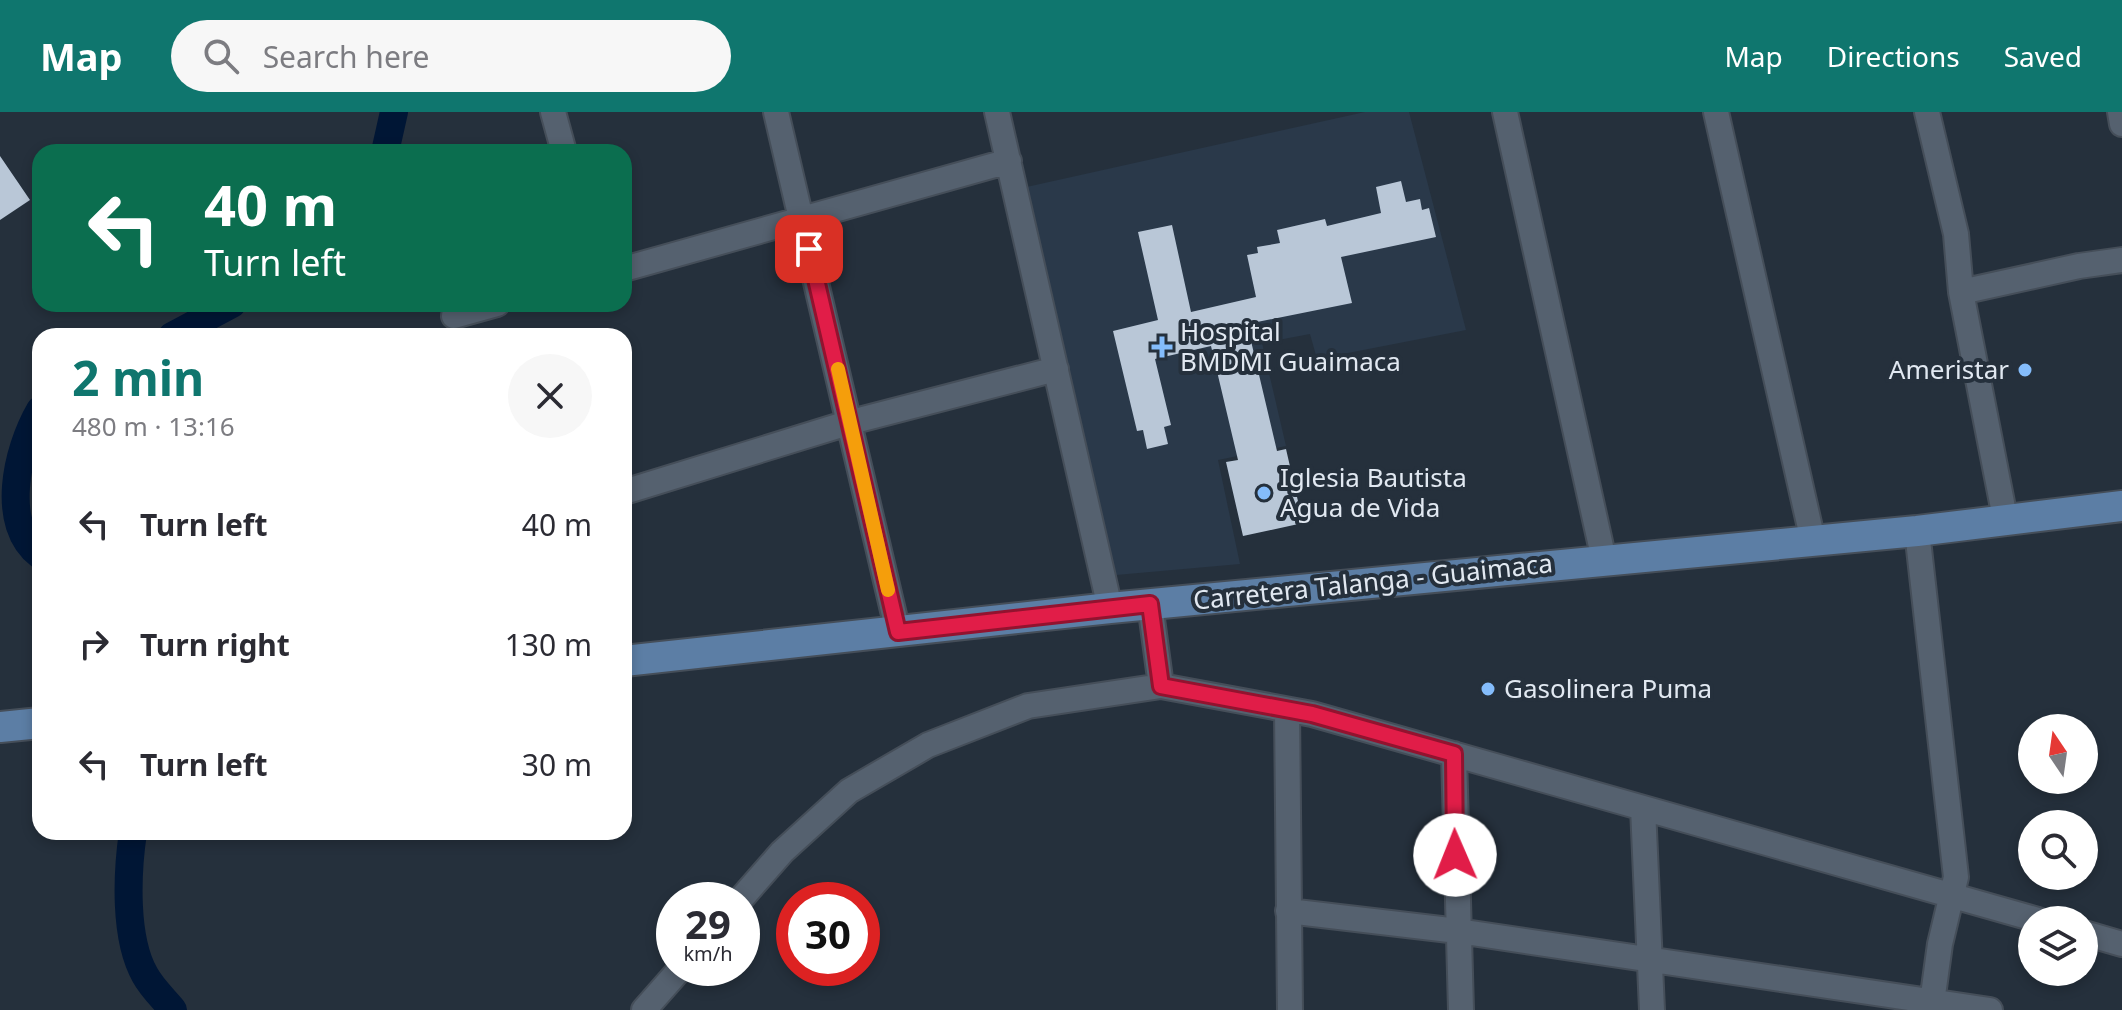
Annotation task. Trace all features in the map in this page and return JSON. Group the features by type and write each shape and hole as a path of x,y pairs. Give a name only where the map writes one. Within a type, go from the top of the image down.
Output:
{"main road":[{"name":"Carretera Talanga - Guaimaca","path":"632,660 1110,608 1917,531 2122,506"},
{"path":"0,727 32,724"}],"street":[{"path":"553,112 562,144"},
{"path":"776,112 898,632"},
{"path":"997,112 1110,608"},
{"path":"1505,112 1604,560"},
{"path":"1716,112 1813,541"},
{"path":"1927,112 1956,234 1961,292 2005,518"},
{"path":"2120,112 2122,124"},
{"path":"632,267 1009,161"},
{"path":"1961,292 2079,266 2122,260"},
{"path":"454,316 468,312"},
{"path":"632,490 851,422 1056,369"},
{"path":"1917,531 1956,877 1953,896 1946,911 1931,1006"},
{"path":"1150,604 1161,686"},
{"path":"756,882 782,852 849,791 928,745 1028,706 1161,686 1287,710 1454,754 2018,914"},
{"path":"1287,710 1290,1010"},
{"path":"1454,754 1461,1010"},
{"path":"1643,808 1652,1010"},
{"path":"1288,911 1458,931 1771,980 1860,988 1931,1006 1990,1010"},
{"path":"2098,937 2122,944"},
{"path":"644,1010 665,986"}],"shaded area":[{"name":"Hospital BMDMI Guaimaca","path":"1365,112 1409,112 1466,330 1317,359 1310,334 1262,343 1286,446 1218,460 1240,564 1116,575 1022,188"}],"building":[{"path":"0,156 30,200 0,220"},
{"path":"1401,181 1406,202 1420,199 1422,210 1429,208 1436,237 1341,257 1352,303 1247,324 1277,451 1286,449 1303,523 1243,536 1226,462 1238,460 1211,346 1155,359 1171,425 1164,427 1168,444 1147,449 1143,430 1137,431 1113,331 1158,320 1138,232 1172,225 1191,312 1256,297 1247,255 1258,253 1257,247 1280,243 1277,230 1325,219 1327,226 1381,213 1376,187"}],"waterway":[{"path":"387,144 394,112"},
{"path":"187,328 217,312"},
{"path":"32,425 24,446 16,487 20,525 32,546"},
{"path":"132,840 129,905 133,943 145,975 173,1010"}],"slow traffic":[{"path":"838,369 888,590"}],"place":[{"name":"Hospital BMDMI Guaimaca","path":"1162,347"},
{"name":"Ameristar","path":"2025,370"},
{"name":"Iglesia Bautista Agua de Vida","path":"1264,493"},
{"name":"Gasolinera Puma","path":"1488,689"}],"route":[{"path":"809,249 898,632 1150,604 1161,686 1312,714 1454,754 1455,855"}]}
